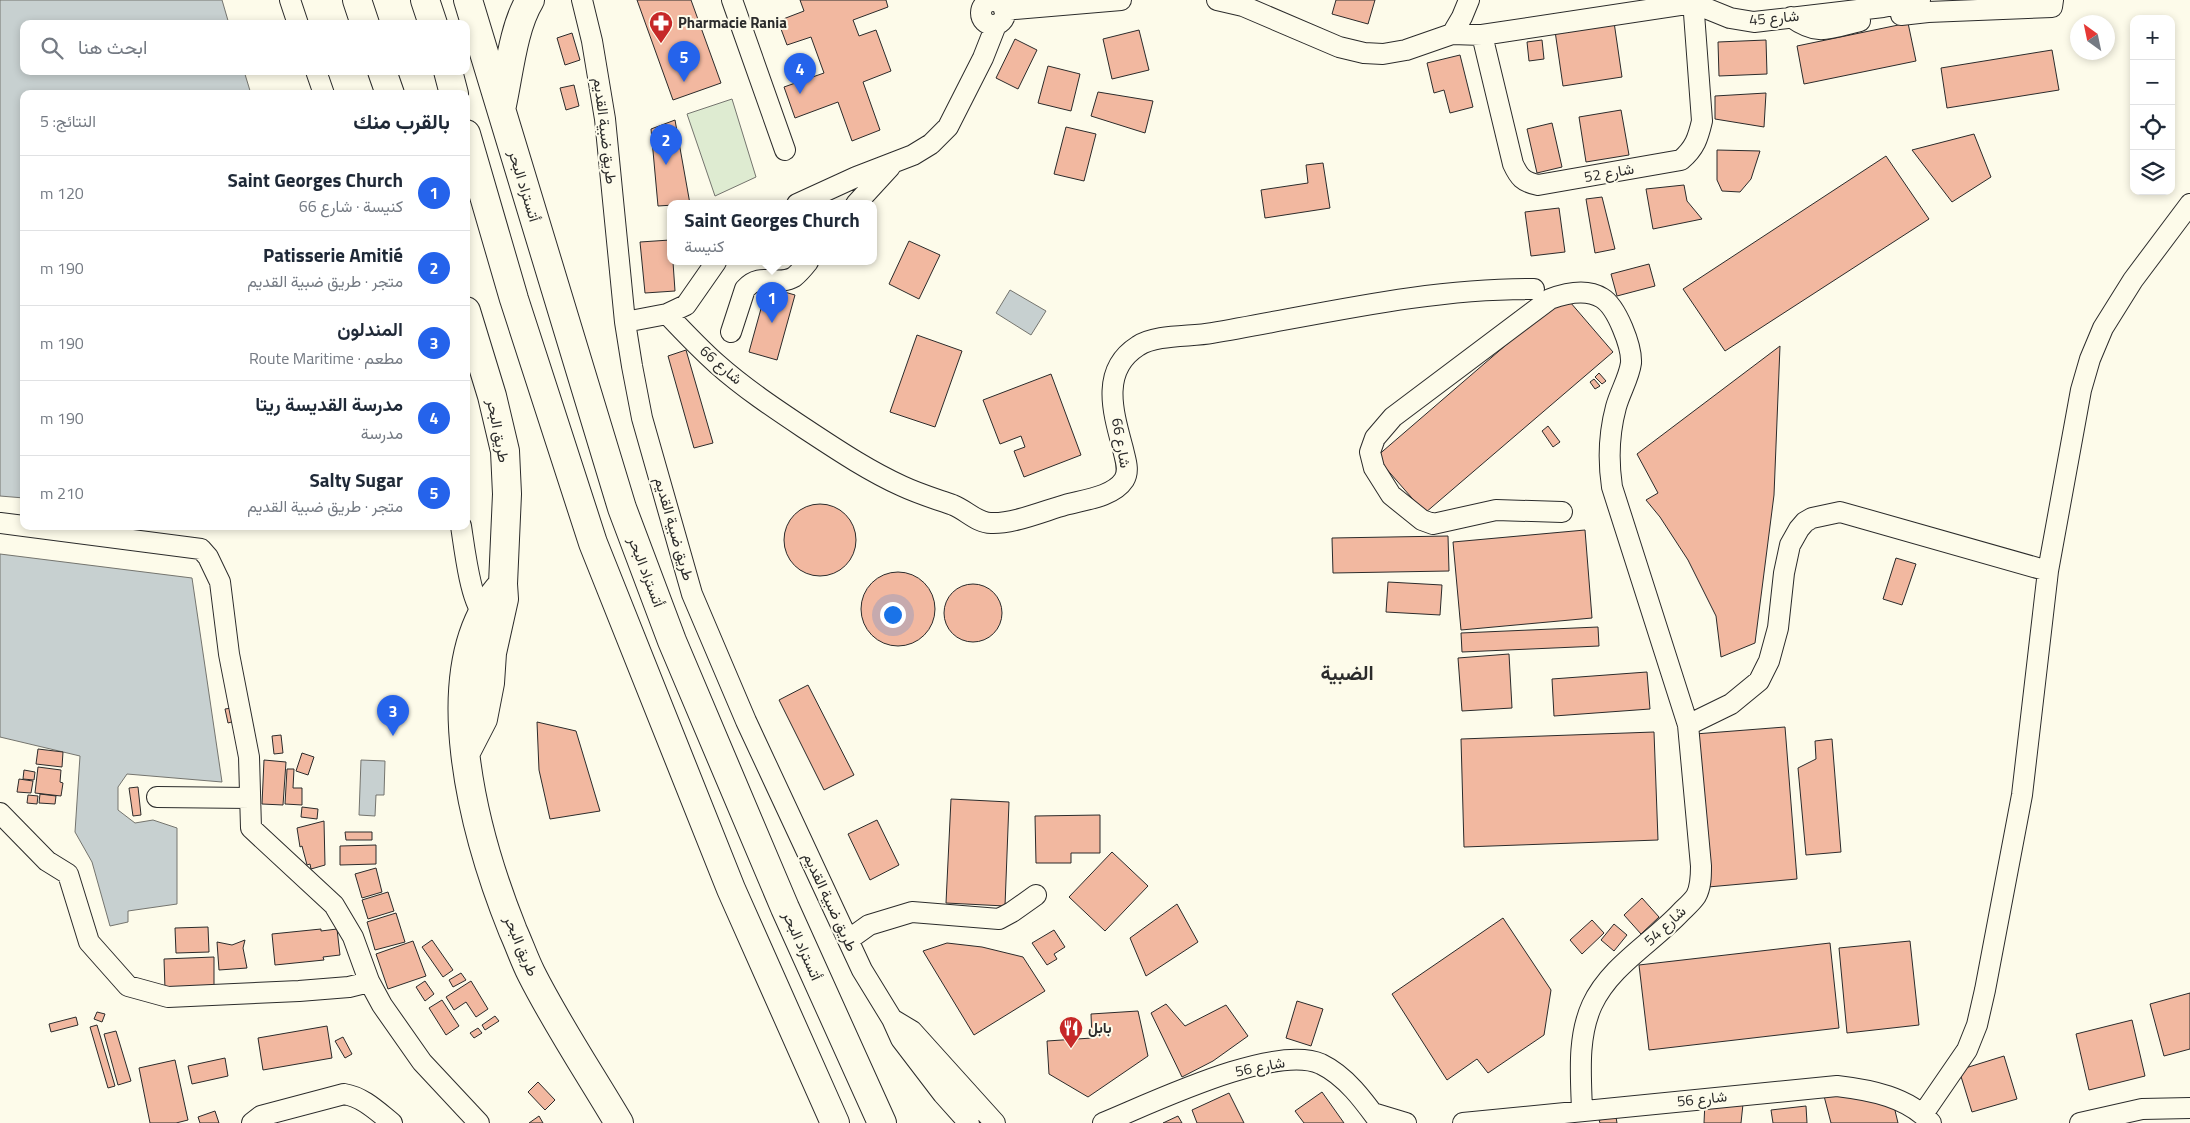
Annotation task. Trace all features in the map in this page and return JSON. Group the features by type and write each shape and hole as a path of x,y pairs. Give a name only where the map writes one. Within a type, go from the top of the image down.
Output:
{"highway":[{"path":"357,0 364,20"},
{"path":"425,0 432,20"},
{"name":"أتستراد البحر","path":"468,0 582,383 628,526 672,641 773,882 882,1123"},
{"path":"501,109 516,38 524,9 530,0"},
{"path":"383,75 389,90"},
{"path":"449,75 453,90"},
{"path":"470,148 514,299 592,543 732,889 835,1123"},
{"name":"طريق البحر","path":"470,324 492,396 504,451 507,494 503,584 491,596 490,616 473,634 463,682 461,710 467,774 475,812 492,872 530,972 619,1123"},
{"path":"466,752 483,719 490,683 490,616"},
{"path":"463,682 490,683"}],"street":[{"path":"290,0 297,20"},
{"name":"طريق ضبية القديم","path":"582,0 606,119 624,322 642,418 692,594 746,721 876,996 892,1019 901,1039 943,1094 969,1123"},
{"path":"732,0 785,150"},
{"path":"806,200 856,177 912,156 931,144 948,127 983,58 993,9 1121,0"},
{"path":"1217,0 1244,6 1339,47 1364,53 1383,54 1406,50 1452,34 1482,35 1693,1"},
{"path":"1452,34 1462,17 1468,0"},
{"name":"شارع 45","path":"1693,1 1739,21 1754,22 1883,8 1920,0"},
{"path":"1791,17 1805,27 1818,30 1864,20 1928,12 2052,7 2053,0"},
{"name":"شارع 52","path":"1482,35 1513,164 1519,177 1526,183 1538,185 1681,160 1691,152 1698,140 1702,121 1693,1"},
{"path":"317,75 323,90"},
{"path":"860,200 894,163"},
{"path":"1927,1118 1967,1050 1976,1026 1985,990 2022,795 2048,571 2081,390 2090,359 2103,328 2133,280 2190,204"},
{"path":"624,322 666,314 686,305 714,265"},
{"path":"731,332 745,290 750,284 760,280 780,280 794,277 805,265"},
{"name":"شارع 66","path":"666,314 717,364 769,404 843,455 900,485 953,505 979,520 993,524 1107,493 1122,483 1126,477 1127,463 1111,390 1118,365 1126,354 1140,344 1152,340 1208,334 1360,306 1459,292 1534,289"},
{"name":"شارع 54","path":"1562,512 1496,510 1432,524 1422,520 1391,495 1374,468 1370,452 1375,438 1393,418 1550,299 1567,292 1584,293 1602,298 1616,314 1627,336 1631,362 1616,408 1608,459 1612,487 1688,725 1701,866 1700,886 1691,901 1673,920 1625,962 1602,988 1592,1005 1584,1027 1580,1066 1582,1111"},
{"path":"1688,725 1731,704 1759,681 1769,661 1778,628 1784,573 1790,545 1799,528 1812,518 1840,512 2048,571"},
{"path":"0,523 20,526"},
{"path":"55,530 201,549 208,557 220,582 230,654 249,757 251,828 334,906 353,937 369,982 422,1062 479,1123"},
{"path":"462,530 471,580 490,616"},
{"path":"157,797 250,798"},
{"path":"0,813 47,861 68,874 89,942 128,986 168,997 349,987 369,982"},
{"path":"848,940 869,925 912,912 999,918 1012,912 1036,895"},
{"name":"طريق ضبية القديم","path":"892,1019 912,1031 995,1123"},
{"name":"شارع 56","path":"1102,1123 1222,1075 1257,1064 1288,1060 1320,1064 1346,1081 1377,1118 1406,1123"},
{"name":"شارع 56","path":"1463,1123 1837,1086 1881,1094 1927,1118"},
{"path":"252,1123 261,1116 344,1094 354,1095 364,1101 392,1123"},
{"path":"2080,1123 2142,1109 2190,1108"}],"green space":[{"path":"732,99 756,177 715,196 687,114"}],"shaded area":[{"path":"0,0 222,0 228,20 20,20 20,75 245,75 250,90 20,90 20,498 0,496"},
{"path":"1010,290 1046,311 1031,335 996,313"},
{"path":"0,554 192,578 222,782 127,774 118,787 118,810 135,823 153,820 177,828 177,904 128,911 128,922 110,926 92,862 75,832 80,756 0,737"},
{"path":"361,760 385,761 384,795 376,795 375,816 359,815"}],"building":[{"path":"637,0 691,0 721,83 673,100"},
{"path":"800,0 886,0 888,7 853,20 859,36 876,30 891,71 863,82 880,130 852,141 838,102 795,118 784,87 824,73 811,37 787,45 778,21 804,11"},
{"path":"1336,0 1375,0 1368,24 1332,14"},
{"path":"1614,22 1622,77 1563,86 1555,31"},
{"path":"1908,23 1916,61 1804,84 1797,46"},
{"path":"1139,30 1149,70 1112,79 1103,39"},
{"path":"572,33 580,60 565,65 557,38"},
{"path":"1015,39 1037,50 1018,89 996,78"},
{"path":"1542,40 1544,59 1529,61 1527,42"},
{"path":"1766,40 1767,74 1719,76 1718,42"},
{"path":"2052,50 2059,90 1947,108 1941,68"},
{"path":"1460,55 1473,107 1450,113 1444,90 1434,93 1427,63"},
{"path":"1048,66 1080,74 1071,111 1038,103"},
{"path":"574,85 579,106 566,110 560,88"},
{"path":"1098,92 1153,101 1145,133 1091,116"},
{"path":"1766,93 1764,127 1715,119 1715,96"},
{"path":"1621,110 1629,155 1586,162 1579,117"},
{"path":"675,120 689,200 667,200 667,205 658,206 651,129"},
{"path":"1552,123 1562,167 1537,173 1527,129"},
{"path":"1066,127 1096,134 1084,181 1054,174"},
{"path":"1974,134 1991,177 1952,202 1912,150"},
{"path":"1717,150 1760,151 1751,179 1740,192 1722,191 1717,180"},
{"path":"1886,156 1929,219 1725,351 1683,289"},
{"path":"1323,163 1330,208 1265,218 1261,190 1308,183 1306,165"},
{"path":"1684,185 1687,201 1702,219 1653,229 1646,189"},
{"path":"1602,197 1615,249 1595,253 1586,199"},
{"path":"1559,208 1565,252 1531,256 1525,212"},
{"path":"667,240 667,265 673,265 675,291 645,293 640,242"},
{"path":"909,241 940,255 919,299 889,284"},
{"path":"1649,264 1655,286 1617,296 1611,274"},
{"path":"767,287 795,295 777,360 749,352"},
{"path":"1564,295 1613,352 1425,513 1376,457"},
{"path":"917,335 962,351 935,427 890,412"},
{"path":"1780,346 1774,495 1755,643 1721,657 1716,616 1688,560 1660,517 1646,500 1658,493 1637,454"},
{"path":"686,350 713,443 694,448 668,356"},
{"path":"1599,373 1606,381 1602,384 1595,377"},
{"path":"1051,374 1081,455 1024,477 1014,451 1025,447 1021,436 1000,444 983,400"},
{"path":"1594,379 1600,386 1595,389 1590,382"},
{"path":"1548,426 1560,442 1553,447 1542,431"},
{"path":"820,504 840,510 850,520 856,540 850,560 840,570 820,576 800,570 790,560 784,540 790,520 800,510"},
{"path":"1585,530 1592,618 1461,630 1453,542"},
{"path":"1448,536 1449,571 1333,573 1332,538"},
{"path":"1896,558 1916,564 1902,605 1883,599"},
{"path":"898,572 912,575 924,583 932,595 935,609 932,623 924,635 912,643 898,646 884,643 872,635 864,623 861,609 864,595 872,583 884,575"},
{"path":"1388,582 1442,585 1440,615 1386,612"},
{"path":"967,584 979,584 989,588 998,597 1002,619 994,634 979,642 967,642 957,638 948,629 944,619 944,607 948,597 957,588"},
{"path":"1598,627 1599,646 1462,652 1461,633"},
{"path":"1509,654 1512,708 1462,711 1458,658"},
{"path":"1647,672 1650,709 1554,716 1552,679"},
{"path":"808,685 854,775 824,790 779,700"},
{"path":"232,708 235,721 228,723 225,709"},
{"path":"537,722 576,731 600,811 550,819 539,770"},
{"path":"1785,727 1797,879 1708,887 1695,734"},
{"path":"1654,732 1658,840 1464,847 1461,739"},
{"path":"281,735 283,753 274,754 272,736"},
{"path":"1832,739 1841,852 1806,855 1798,768 1816,759 1815,741"},
{"path":"38,749 63,752 62,767 36,764"},
{"path":"302,753 314,757 308,775 296,771"},
{"path":"264,760 286,762 283,805 262,804"},
{"path":"38,767 61,770 60,782 63,783 61,796 35,793"},
{"path":"287,769 294,769 293,788 302,788 302,805 285,804"},
{"path":"24,770 35,772 34,780 23,779"},
{"path":"19,779 33,781 31,793 17,792"},
{"path":"138,787 141,815 133,816 129,788"},
{"path":"40,794 56,796 55,804 39,803"},
{"path":"28,795 38,796 37,804 27,803"},
{"path":"951,799 1009,802 1005,906 946,903"},
{"path":"302,807 318,809 317,819 301,817"},
{"path":"1100,815 1100,853 1071,853 1071,863 1036,863 1035,816"},
{"path":"877,820 899,865 870,880 848,834"},
{"path":"324,821 325,865 311,869 310,864 307,865 302,846 300,847 297,828"},
{"path":"345,832 372,832 372,840 346,840"},
{"path":"376,845 376,864 340,865 340,846"},
{"path":"1112,852 1148,886 1105,931 1069,897"},
{"path":"376,868 382,892 362,898 355,874"},
{"path":"388,892 394,911 368,919 362,900"},
{"path":"1642,898 1659,917 1641,934 1624,915"},
{"path":"1177,904 1198,942 1146,976 1130,938"},
{"path":"396,913 405,942 375,950 367,922"},
{"path":"1503,918 1551,990 1544,1035 1488,1073 1477,1059 1447,1080 1392,994"},
{"path":"1592,920 1604,933 1582,954 1570,940"},
{"path":"1614,924 1627,935 1614,951 1601,940"},
{"path":"208,927 209,952 176,953 175,928"},
{"path":"321,929 321,931 337,929 340,955 323,957 324,960 275,965 272,934"},
{"path":"1054,930 1065,947 1054,954 1057,959 1047,965 1032,943"},
{"path":"245,940 243,948 247,968 219,970 217,942 232,945"},
{"path":"432,940 453,970 443,977 422,947"},
{"path":"413,941 426,976 388,989 376,954"},
{"path":"1910,941 1919,1025 1847,1033 1839,948"},
{"path":"947,943 982,947 1023,957 1045,991 974,1035 923,951"},
{"path":"1830,943 1839,1028 1649,1050 1639,965"},
{"path":"214,957 214,987 165,989 164,959"},
{"path":"461,973 466,980 453,987 449,980"},
{"path":"425,981 434,994 425,1001 416,987"},
{"path":"471,981 488,1009 476,1017 466,1002 454,1010 446,997"},
{"path":"2190,993 2190,1049 2164,1056 2150,1004"},
{"path":"442,1000 459,1026 446,1035 429,1008"},
{"path":"1297,1001 1323,1009 1311,1046 1286,1038"},
{"path":"1166,1004 1185,1026 1226,1005 1248,1036 1213,1061 1182,1077 1151,1013"},
{"path":"1138,1011 1148,1056 1088,1097 1049,1074 1047,1041 1092,1038 1091,1014"},
{"path":"97,1012 105,1014 102,1022 94,1019"},
{"path":"495,1016 499,1021 485,1030 482,1025"},
{"path":"76,1017 78,1025 51,1032 49,1024"},
{"path":"2132,1020 2145,1076 2089,1090 2076,1034"},
{"path":"97,1025 115,1086 108,1088 90,1027"},
{"path":"327,1026 332,1058 263,1070 258,1038"},
{"path":"478,1028 482,1033 474,1038 470,1033"},
{"path":"116,1031 131,1081 118,1085 104,1034"},
{"path":"343,1037 352,1054 345,1058 335,1041"},
{"path":"2004,1056 2017,1099 1972,1112 1959,1070"},
{"path":"225,1058 228,1076 192,1084 188,1066"},
{"path":"175,1060 188,1120 176,1123 150,1123 139,1068"},
{"path":"538,1082 555,1100 545,1110 528,1092"},
{"path":"1322,1092 1344,1123 1304,1123 1295,1111"},
{"path":"1229,1093 1244,1123 1197,1123 1192,1110"},
{"path":"1857,1093 1893,1102 1898,1123 1831,1123 1824,1096"},
{"path":"1705,1101 1743,1104 1741,1123 1704,1123"},
{"path":"1806,1106 1807,1123 1773,1123 1771,1110"},
{"path":"215,1111 219,1123 200,1123 198,1117"},
{"path":"539,1116 543,1123 529,1123"},
{"path":"1178,1116 1182,1123 1163,1123"},
{"path":"1616,1117 1617,1123 1600,1123 1599,1120"}],"place":[{"name":"Pharmacie Rania","path":"661,44"},
{"name":"Salty Sugar","path":"684,82"},
{"name":"مدرسة القديسة ريتا","path":"800,94"},
{"name":"Patisserie Amitié","path":"666,165"},
{"name":"Saint Georges Church","path":"772,323"},
{"name":"المندلون","path":"393,736"},
{"name":"بابل","path":"1071,1049"}],"district":[{"name":"الضبية","path":"1347,673"}]}
